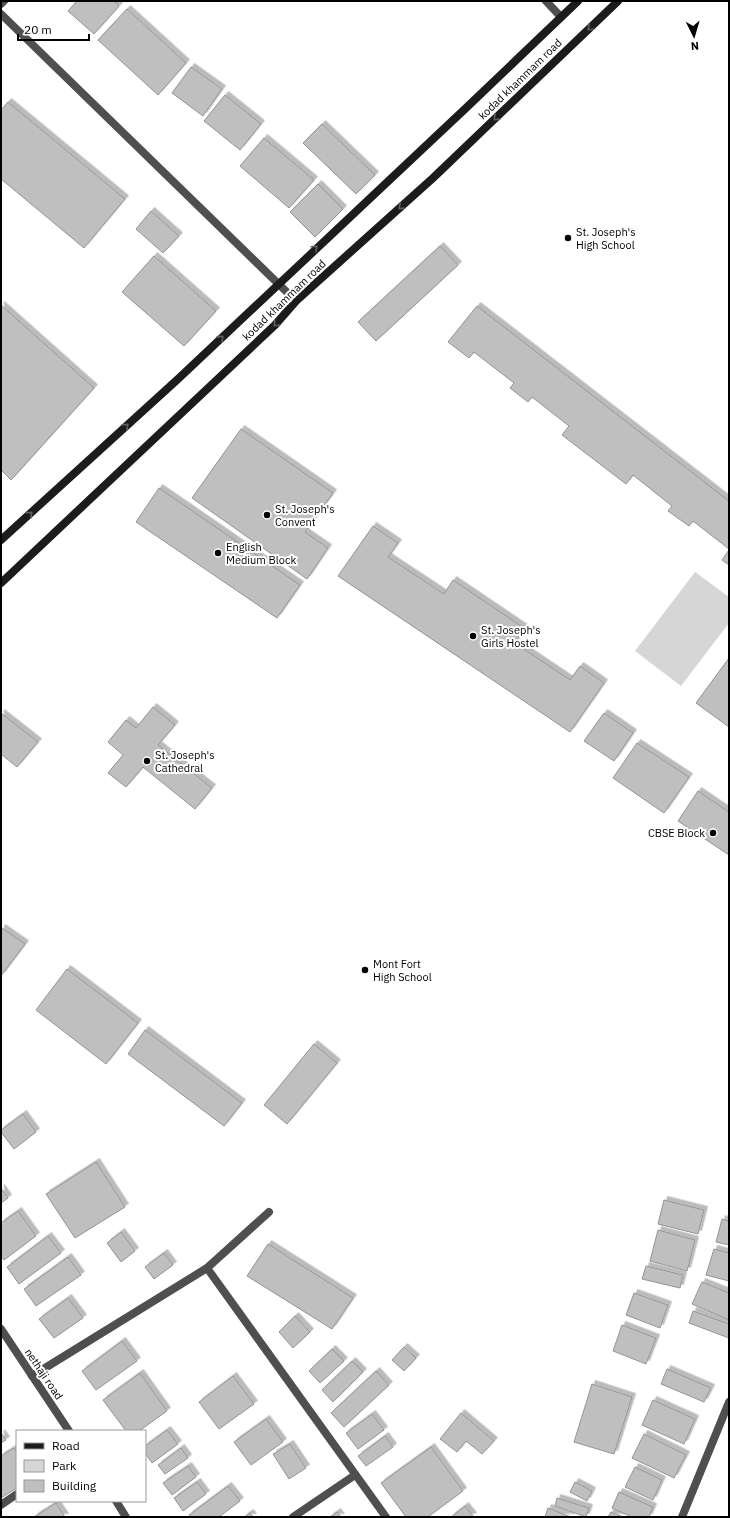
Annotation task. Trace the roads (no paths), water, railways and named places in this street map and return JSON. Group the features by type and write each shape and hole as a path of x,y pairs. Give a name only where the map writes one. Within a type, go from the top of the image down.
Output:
{"main road":[{"name":"kodad khammam road","path":"1,540 178,379 578,1"},
{"name":"kodad khammam road","path":"1,583 275,325 296,301 433,178 618,1"}],"street":[{"path":"1,4 4,1"},
{"path":"546,1 561,17"},
{"path":"1,14 296,301"},
{"path":"32,1376 207,1268 269,1212"},
{"path":"207,1268 386,1517"},
{"name":"nethaji road","path":"1,1329 68,1430"},
{"path":"682,1517 729,1402"},
{"path":"293,1517 355,1475"},
{"path":"1,1505 16,1495"},
{"path":"117,1502 126,1517"}],"place":[{"name":"St. Joseph's High School","path":"568,238"},
{"name":"St. Joseph's Convent","path":"267,515"},
{"name":"English Medium Block","path":"218,553"},
{"name":"St. Joseph's Girls Hostel","path":"473,636"},
{"name":"St. Joseph's Cathedral","path":"147,761"},
{"name":"CBSE Block","path":"713,833"},
{"name":"Mont Fort High School","path":"365,970"}]}
